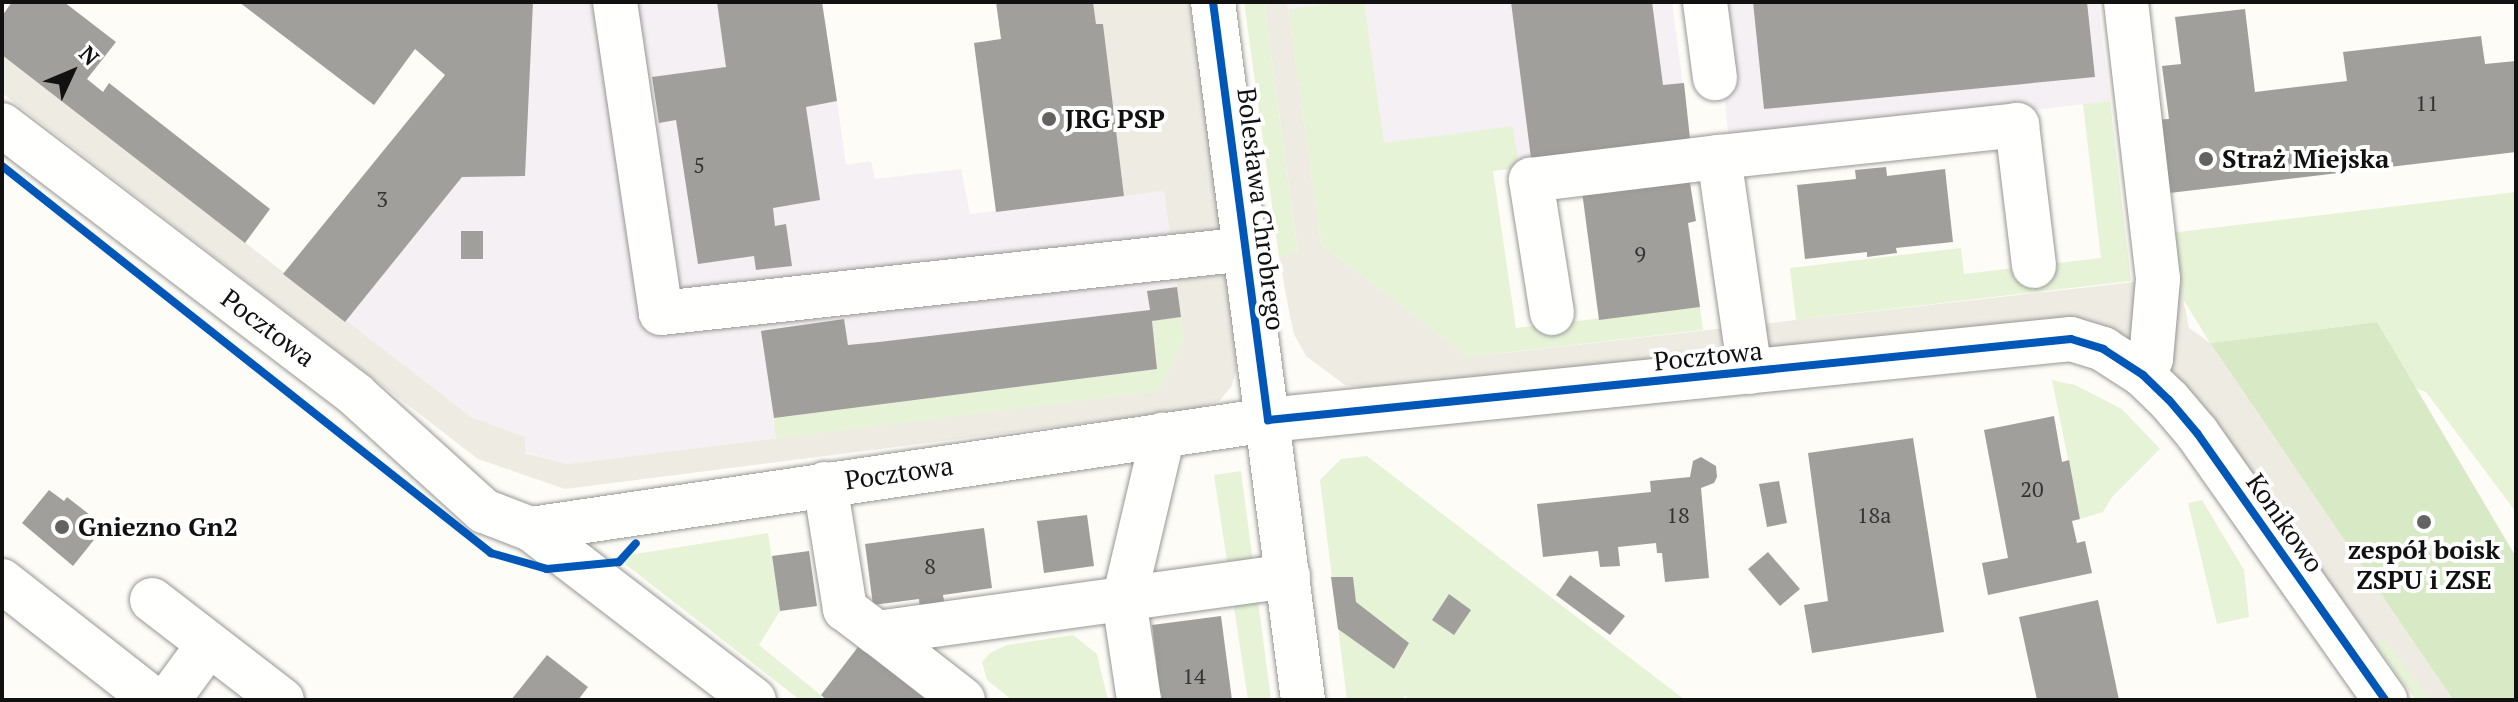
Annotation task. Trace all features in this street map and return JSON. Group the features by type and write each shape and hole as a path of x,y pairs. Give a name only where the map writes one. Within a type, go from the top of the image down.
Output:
{"street":[{"path":"615,2 661,313 1246,249"},
{"name":"Bolesława Chrobrego","path":"1213,2 1268,420"},
{"path":"1705,2 1715,78"},
{"path":"2126,2 2158,279 2151,359 2143,375"},
{"path":"1552,313 1531,180 2017,125 2034,266"},
{"name":"Pocztowa","path":"8,144 356,395 484,511 531,529 754,700"},
{"path":"1719,157 1750,372"},
{"name":"Pocztowa","path":"531,529 1268,420 2071,339 2103,349 2143,375"},
{"name":"Konikowo","path":"2143,375 2197,433 2385,700"},
{"path":"1268,420 1303,700"},
{"path":"1139,700 1124,600 1163,435"},
{"path":"825,484 845,609 963,700"},
{"path":"877,633 1288,576"},
{"path":"2,581 154,700"},
{"path":"152,600 282,700"},
{"path":"168,700 209,644"}],"shaded area":[{"path":"465,2 717,2 806,107 837,101 846,165 871,161 875,179 961,169 970,214 1164,191 1184,341 1159,391 567,464 525,452 525,437 471,417 345,322 462,177"},
{"path":"1093,2 1190,2 1237,342 1236,372 1231,387 1219,401 1194,409 565,489 478,459 2,93 2,55 471,417 525,437 525,453 567,464 1159,391 1184,341 1164,191 1124,196 1103,25 1096,24"},
{"path":"1264,2 1287,2 1321,244 1468,357 2179,277 2189,328 2210,343 2453,700 2430,700 2384,639 2375,644 2190,391 2151,359 2078,318 1365,388 1345,385 1306,356 1294,334 1290,316 1279,257 1298,252"},
{"path":"1287,2 1672,2 1691,148 1315,191"},
{"path":"1713,2 2098,2 2110,101 1730,146"}],"green space":[{"path":"1244,2 1264,2 1298,253 1279,257"},
{"path":"1364,2 1384,143 1513,126 1519,168 1493,171 1516,328 1700,307 1703,330 1468,357 1321,244 1288,9"},
{"path":"2110,101 2131,281 1796,320 1790,268 1961,248 1964,274 2101,258 2083,104"},
{"path":"2516,192 2516,512 2426,392 2413,387 2377,322 2210,343 2183,299 2179,277 2153,235"},
{"path":"1181,317 1184,341 1159,391 776,440 774,418 1157,369 1152,321"},
{"name":"zespół boisk ZSPU i ZSE","path":"2377,322 2516,557 2516,700 2453,700 2210,343"},
{"path":"2052,380 2075,385 2122,409 2160,449 2112,497 2103,512 2080,519"},
{"path":"1367,456 1685,700 1410,700 1405,696 1403,700 1347,700 1320,480 1341,459"},
{"path":"1241,471 1271,700 1248,700 1214,475"},
{"path":"2202,500 2244,570 2249,617 2217,624 2188,503"},
{"path":"768,533 780,611 759,645 827,700 800,700 616,557"},
{"path":"1073,635 1097,654 1108,700 1012,700 987,680 982,662 990,653 1007,645"},
{"path":"2384,638 2430,700 2416,700 2375,644"}],"building":[{"path":"12,2 64,2 116,42 87,79 103,92 109,83 270,209 245,243 2,55 2,16"},
{"path":"239,2 533,2 525,176 462,177 345,322 283,274 445,75 415,49 374,105"},
{"path":"717,2 822,2 837,101 806,107 820,200 773,208 775,226 786,224 792,266 756,270 754,256 698,264 676,120 659,123 652,77 726,67"},
{"name":"JRG PSP","path":"996,2 1093,2 1096,24 1103,24 1124,196 996,212 974,43 1001,39"},
{"path":"1511,2 1652,2 1663,85 1684,83 1691,148 1532,166"},
{"path":"1753,2 2087,2 2095,77 1764,109"},
{"path":"2245,9 2255,92 2347,81 2343,52 2481,36 2485,64 2516,61 2516,152 2161,194 2152,120 2169,119 2162,66 2181,64 2175,17"},
{"path":"1886,167 1887,176 1945,169 1953,242 1896,248 1897,253 1867,257 1867,252 1805,259 1797,185 1856,179 1855,170"},
{"path":"1688,170 1696,221 1688,223 1700,307 1599,320 1581,184"},
{"path":"461,231 483,231 483,259 461,259"},
{"path":"1177,287 1181,317 1152,321 1157,369 774,418 761,331 844,319 848,345 879,342 1150,310 1147,291"},
{"path":"2054,416 2062,462 2069,460 2080,519 2072,521 2077,543 2085,541 2092,573 1988,595 1982,563 2008,558 1984,430"},
{"path":"1913,438 1944,632 1812,653 1804,605 1828,601 1808,453"},
{"path":"1701,457 1716,466 1717,477 1714,483 1701,488 1709,578 1665,582 1662,553 1657,553 1656,543 1618,547 1620,566 1600,567 1598,551 1543,557 1537,504 1651,492 1650,481 1690,477 1693,461"},
{"path":"1779,481 1787,523 1767,527 1759,484"},
{"name":"Gniezno Gn2","path":"49,490 64,501 67,497 90,515 86,519 101,531 73,566 22,523"},
{"path":"1087,515 1094,566 1044,573 1037,521"},
{"path":"984,528 992,588 943,595 945,606 920,609 919,599 873,605 865,544"},
{"path":"809,551 817,606 780,611 772,556"},
{"path":"1768,552 1800,589 1780,606 1748,569"},
{"path":"1570,575 1625,616 1610,635 1556,595"},
{"path":"1331,577 1353,577 1356,602 1409,643 1394,669 1338,629"},
{"path":"1449,594 1471,610 1454,635 1432,620"},
{"path":"2098,600 2119,700 2037,700 2019,617"},
{"path":"1221,616 1232,700 1162,700 1161,693 1155,694 1152,668 1157,667 1152,625"},
{"path":"858,647 929,700 827,700 821,695"},
{"path":"547,655 588,687 578,700 511,700"}],"cycle path":[{"path":"1213,2 1268,420 2071,339 2103,349 2143,375 2169,400 2197,433 2385,700"},
{"path":"2,166 491,553 547,569 619,562 636,543"}],"place":[{"name":"JRG PSP","path":"1049,119"},
{"name":"Straż Miejska","path":"2206,159"},
{"name":"zespół boisk ZSPU i ZSE","path":"2424,522"},
{"name":"Gniezno Gn2","path":"62,527"}]}
